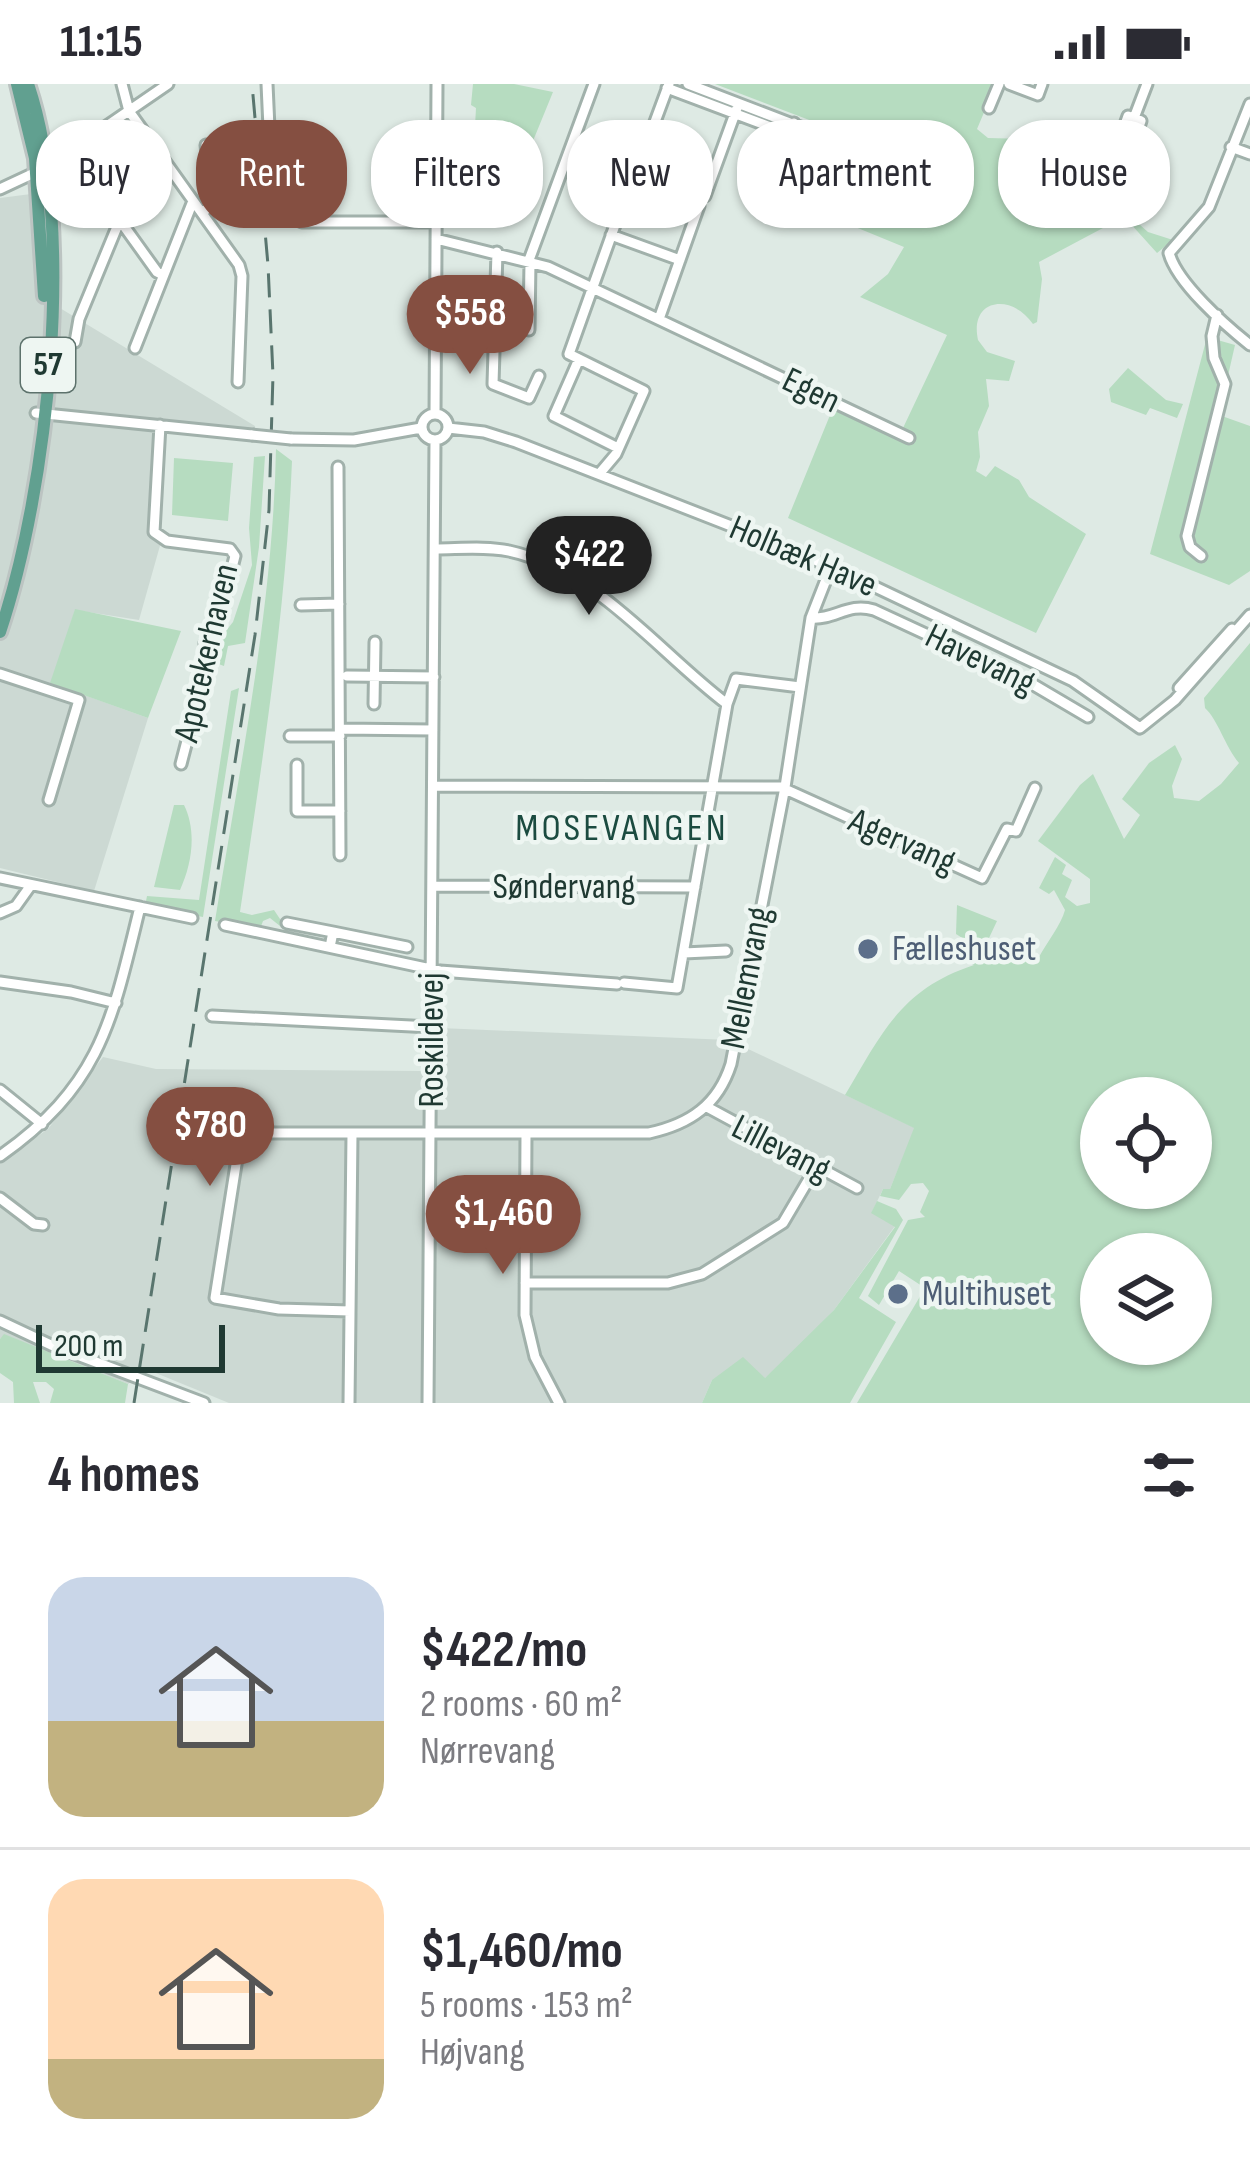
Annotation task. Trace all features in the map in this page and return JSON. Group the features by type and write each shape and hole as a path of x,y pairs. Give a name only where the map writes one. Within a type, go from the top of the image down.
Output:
{"main road":[{"name":"57","path":"17,84 36,149"},
{"name":"57","path":"28,84 36,133"},
{"name":"57","path":"0,632 19,567 40,413 43,228"},
{"name":"57","path":"0,613 22,522 40,413"}],"street":[{"path":"122,84 129,111 196,204"},
{"path":"116,120 168,84"},
{"path":"267,84 269,128 287,215 302,222 371,222"},
{"path":"436,84 436,120"},
{"path":"529,330 529,261 594,84"},
{"path":"688,84 737,109"},
{"path":"989,108 999,84"},
{"path":"1009,84 1038,95 1042,84"},
{"path":"1135,118 1147,84"},
{"path":"656,120 668,86 782,120"},
{"path":"1250,104 1204,216 1169,254 1216,315 1250,344"},
{"path":"658,320 737,109"},
{"path":"1231,147 1250,154"},
{"path":"0,189 36,173"},
{"path":"135,348 194,201"},
{"path":"76,342 79,319 117,228"},
{"path":"124,228 163,275"},
{"path":"213,228 234,256 242,276 238,382"},
{"path":"435,414 436,228"},
{"path":"600,473 618,448 643,389 569,354 614,228"},
{"path":"611,235 680,260"},
{"name":"Egen","path":"436,239 529,261 909,438"},
{"path":"497,252 493,384 530,398 539,376"},
{"path":"1201,556 1190,547 1187,536 1225,384 1214,358 1216,315"},
{"path":"579,359 554,416 618,448"},
{"path":"40,413 291,439 354,440 422,428"},
{"path":"435,414 445,418 448,428 435,441 424,436 422,428 427,416 435,414"},
{"name":"Apotekerhaven","path":"160,425 154,532 167,541 230,549 235,556 218,623 204,645 206,668 181,764"},
{"name":"Holbæk Have","path":"448,428 501,437 831,567 1067,679 1140,728 1174,699 1192,670 1250,615"},
{"name":"Roskildevej","path":"428,1403 435,441"},
{"path":"338,467 344,676 340,855"},
{"path":"435,549 502,550 564,572 657,642 727,704"},
{"name":"Mellemvang","path":"707,1107 724,1084 731,1064 785,788 811,618 831,567"},
{"path":"301,605 339,604"},
{"name":"Havevang","path":"811,618 823,619 854,606 874,610 1084,714 1073,725"},
{"path":"374,704 375,642"},
{"path":"0,674 79,700 49,800"},
{"path":"344,676 434,676"},
{"path":"225,925 432,968 677,988 727,704 738,678 800,687"},
{"path":"290,736 434,730"},
{"path":"297,765 297,812 340,811"},
{"path":"433,786 785,788"},
{"name":"Agervang","path":"785,788 982,878 1007,829 1016,831 1035,788"},
{"path":"0,878 192,918"},
{"path":"0,914 14,909 31,885"},
{"name":"Søndervang","path":"433,886 694,887"},
{"path":"0,1156 63,1103 92,1063 116,1003 140,908"},
{"path":"287,923 406,946"},
{"path":"330,947 333,932"},
{"path":"684,952 726,951"},
{"path":"0,982 116,1003"},
{"path":"212,1016 431,1027"},
{"path":"0,1090 42,1124"},
{"path":"350,1311 279,1309 215,1298 241,1133 649,1133 670,1129 707,1107"},
{"name":"Lillevang","path":"707,1107 857,1188"},
{"path":"526,1133 529,1336 560,1403"},
{"path":"349,1403 352,1134"},
{"path":"525,1283 668,1282 702,1274 783,1223 816,1168"},
{"path":"0,1198 34,1224 43,1225"},
{"path":"0,1321 51,1346 204,1403"}],"shaded area":[{"path":"31,194 40,296 255,426 254,440 166,431 158,527 163,535 139,620 75,610 51,683 148,718 94,891 0,868 0,198"},
{"path":"440,1028 729,1040 915,1128 890,1189 883,1189 872,1212 895,1226 834,1310 798,1349 764,1379 712,1380 702,1403 229,1403 146,1369 128,1384 5,1335 0,1339 0,1162 48,1129 103,1057 156,1069 421,1071"}],"green space":[{"path":"473,84 514,84 553,92 542,120 475,120 476,108 471,105"},
{"path":"715,84 996,84 977,129 988,138 998,138 998,228 1103,228 1039,262 1037,322 1033,324 1004,304 986,308 977,326 978,340 987,352 1015,361 1009,381 986,379 989,406 978,432 976,471 986,477 995,466 1019,480 1029,497 1086,534 1036,633 788,518 837,398 903,428 947,335 860,297 888,274 904,247 858,228 974,228 974,120 809,120"},
{"path":"1134,228 1173,240 1157,253"},
{"path":"1207,337 1235,345 1219,415 1250,426 1250,571 1229,585 1150,554"},
{"path":"1128,368 1166,400 1183,404 1177,418 1150,408 1146,415 1111,402 1109,389"},
{"path":"276,449 292,461 289,518 272,687 240,912 252,915 274,910 290,934 270,918 260,929 215,921 262,627"},
{"path":"265,456 259,547 245,643 228,646 224,666 213,662 213,647 233,622 252,565 249,528 254,457"},
{"path":"174,458 233,463 228,521 172,515"},
{"path":"75,609 181,631 148,718 50,683"},
{"path":"1250,643 1250,1403 857,1403 925,1288 899,1271 879,1305 868,1296 908,1220 925,1217 920,1212 929,1191 923,1183 911,1184 899,1200 880,1196 883,1189 890,1189 914,1128 845,1095 883,1033 911,1000 974,965 958,959 967,941 956,934 957,905 997,921 981,955 1015,962 1039,957 1063,916 1065,910 1054,890 1049,894 1039,888 1055,857 1066,865 1062,874 1072,880 1065,897 1077,906 1090,903 1090,879 1038,841 1093,774 1124,839 1140,815 1122,799 1149,763 1175,745 1182,759 1172,786 1174,798 1199,801 1221,784 1239,763 1205,708 1204,698"},
{"path":"239,688 203,917 145,906 147,896 199,900 231,691"},
{"path":"174,805 184,805 192,836 180,890 154,887"},
{"path":"877,1201 896,1209 903,1220 859,1298 896,1322 850,1403 702,1403 712,1380 743,1357 765,1378 834,1310 895,1227 871,1213"},
{"path":"4,1334 128,1384 125,1403 50,1403 54,1389 46,1382 33,1382 40,1403 14,1403 13,1382 0,1373"}],"railway":[{"path":"134,1403 255,635 269,510 273,375 252,84"}],"place":[{"name":"Fælleshuset","path":"868,949"},
{"name":"Multihuset","path":"898,1294"}],"district":[{"name":"MOSEVANGEN","path":"622,828"}]}
